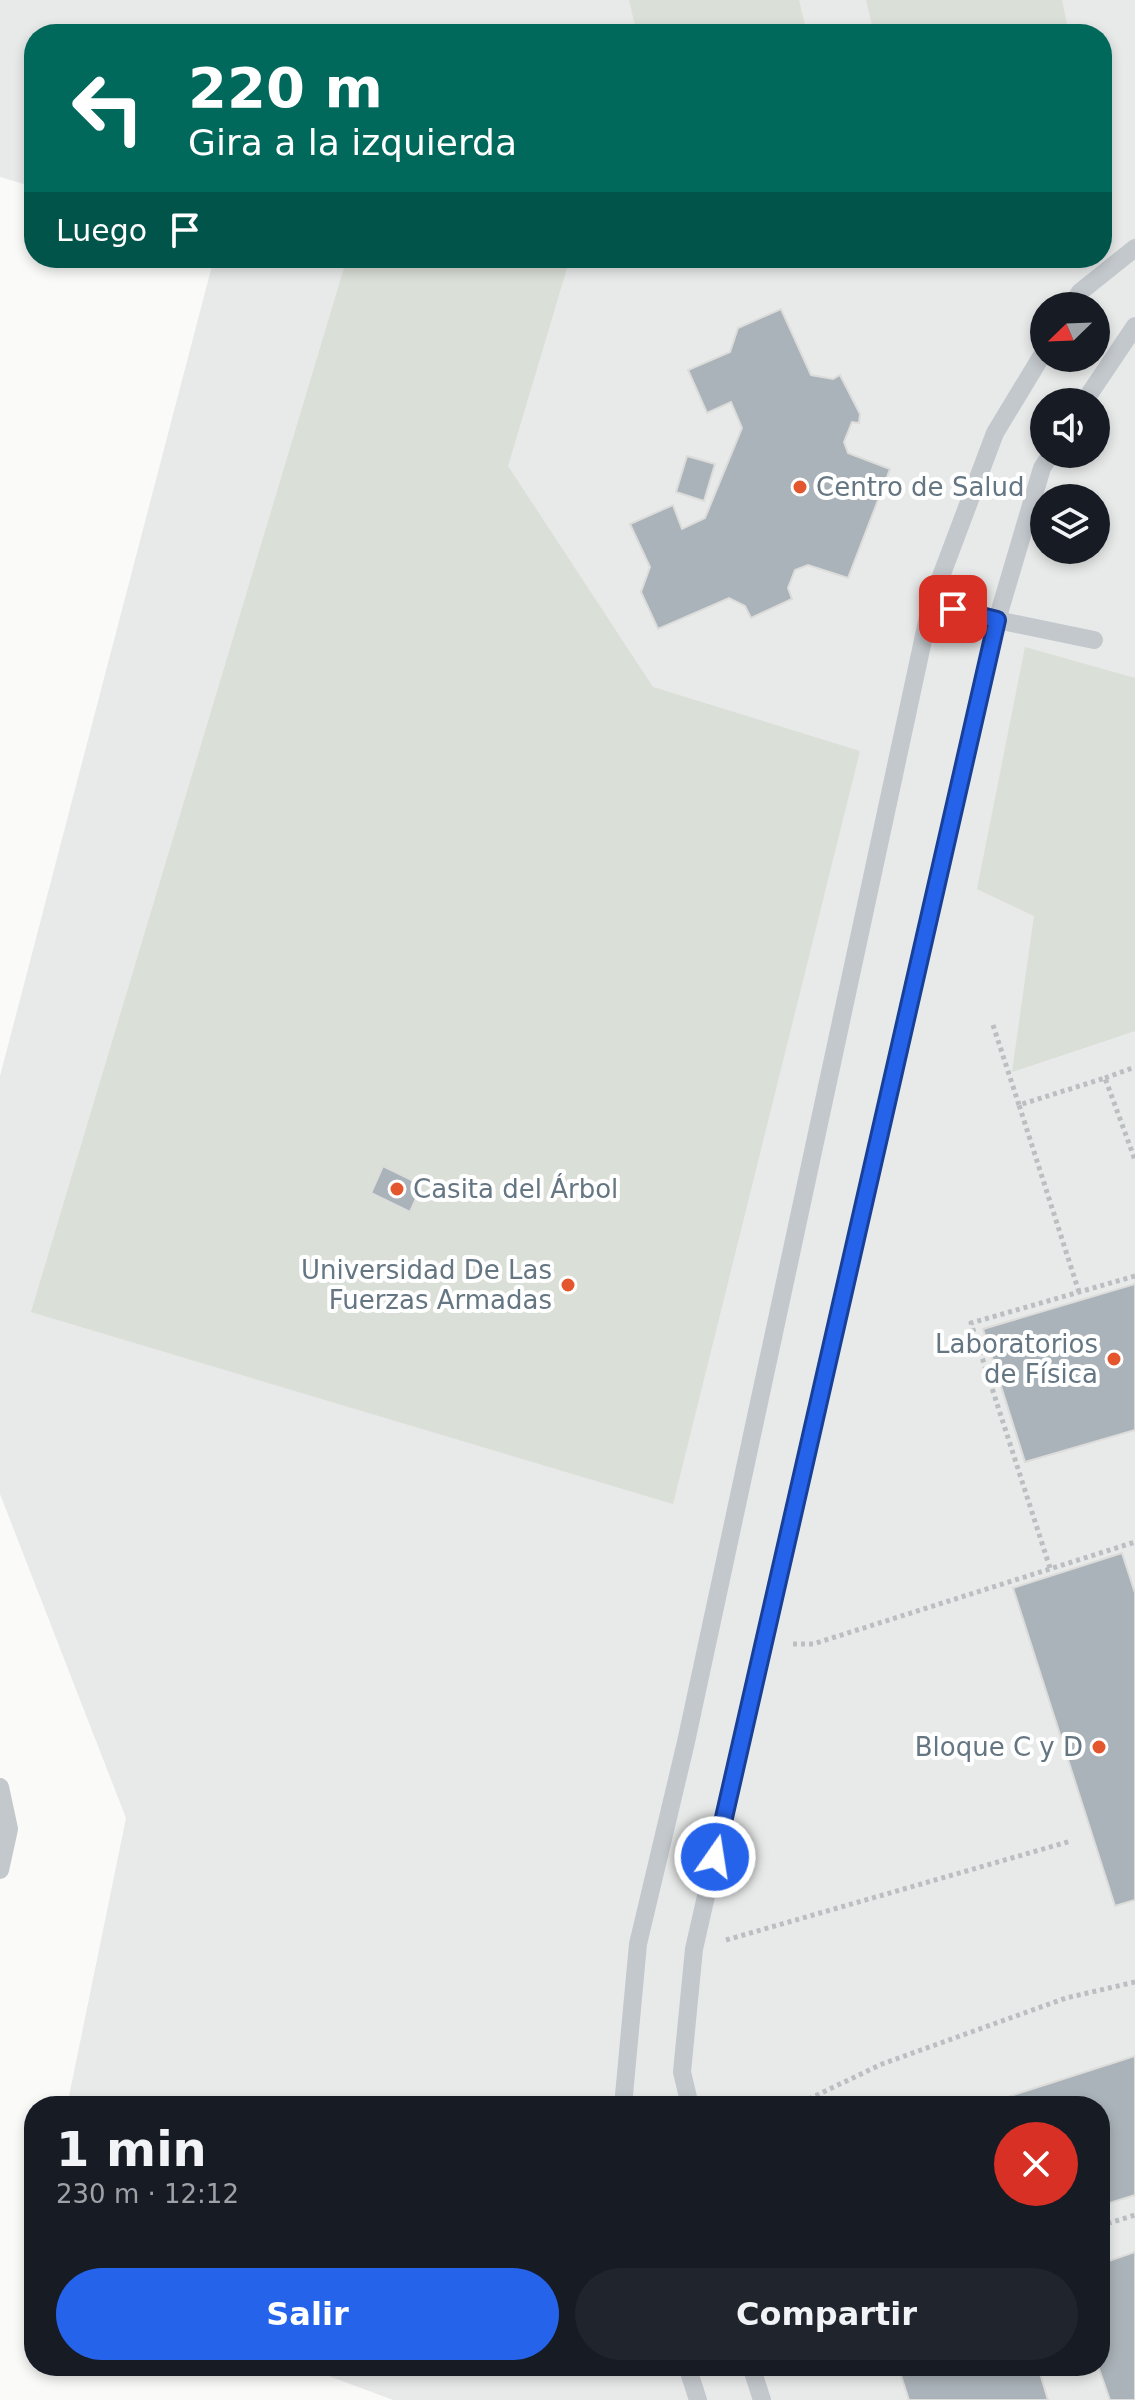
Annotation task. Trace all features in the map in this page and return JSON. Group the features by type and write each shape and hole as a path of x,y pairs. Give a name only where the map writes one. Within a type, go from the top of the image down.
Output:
{"lane":[{"path":"1112,266 1135,248"},
{"path":"1080,292 1110,268"},
{"path":"1093,388 1135,326"},
{"path":"624,2096 638,1944 686,1742 931,603 995,433 1032,372"},
{"path":"688,2096 682,2072 694,1949 997,620 1042,468"},
{"path":"931,603 1094,640"},
{"path":"0,1787 9,1829 0,1870"},
{"path":"690,2376 698,2400"},
{"path":"754,2376 762,2400"}],"path":[{"path":"993,1025 1079,1292"},
{"path":"1019,1105 1135,1067"},
{"path":"1105,1078 1135,1160"},
{"path":"1050,1568 971,1323 1135,1276"},
{"path":"764,1643 813,1644 1135,1542"},
{"path":"694,1949 1071,1841"},
{"path":"815,2096 882,2064 1066,1998 1135,1982"},
{"path":"1110,2223 1135,2215"}],"shaded area":[{"name":"Universidad De Las Fuerzas Armadas","path":"0,0 1135,0 1135,2400 393,2400 329,2376 1110,2376 1110,2096 69,2096 126,1818 0,1494 0,1076 211,268 1112,268 1112,24 24,24 24,184 0,177"},
{"path":"629,0 799,0 805,24 635,24"},
{"path":"866,0 1062,0 1067,24 872,24"},
{"path":"344,268 567,268 508,466 653,687 860,751 673,1504 31,1312"},
{"path":"1025,647 1135,678 1135,1031 1012,1072 1034,916 977,889"}],"building":[{"name":"Centro de Salud","path":"781,309 811,375 833,379 840,375 860,414 859,423 852,422 844,442 848,453 890,469 848,578 808,565 795,570 788,588 792,599 751,618 745,606 729,598 658,629 641,592 650,567 630,524 673,505 682,529 705,518 742,428 731,402 707,413 688,370 730,352 738,328"},
{"path":"687,456 715,464 704,501 676,492"},
{"name":"Casita del Árbol","path":"383,1166 422,1185 410,1212 371,1193"},
{"path":"1135,1284 1135,1430 1025,1462 983,1329"},
{"name":"Bloque C y D","path":"1122,1553 1135,1593 1135,1900 1115,1906 1013,1588"},
{"path":"1135,2056 1135,2195 1110,2203 1110,2096 1010,2096"},
{"path":"1135,2252 1135,2400 1110,2400 1102,2376 1110,2376 1110,2261"},
{"path":"901,2376 1041,2376 1048,2400 909,2400"}],"place":[{"name":"Centro de Salud","path":"800,487"},
{"name":"Casita del Árbol","path":"397,1189"},
{"name":"Universidad De Las Fuerzas Armadas","path":"568,1285"},
{"name":"Laboratorios de Física","path":"1114,1359"},
{"name":"Bloque C y D","path":"1099,1747"}],"route":[{"path":"715,1857 997,620 953,609"}]}
